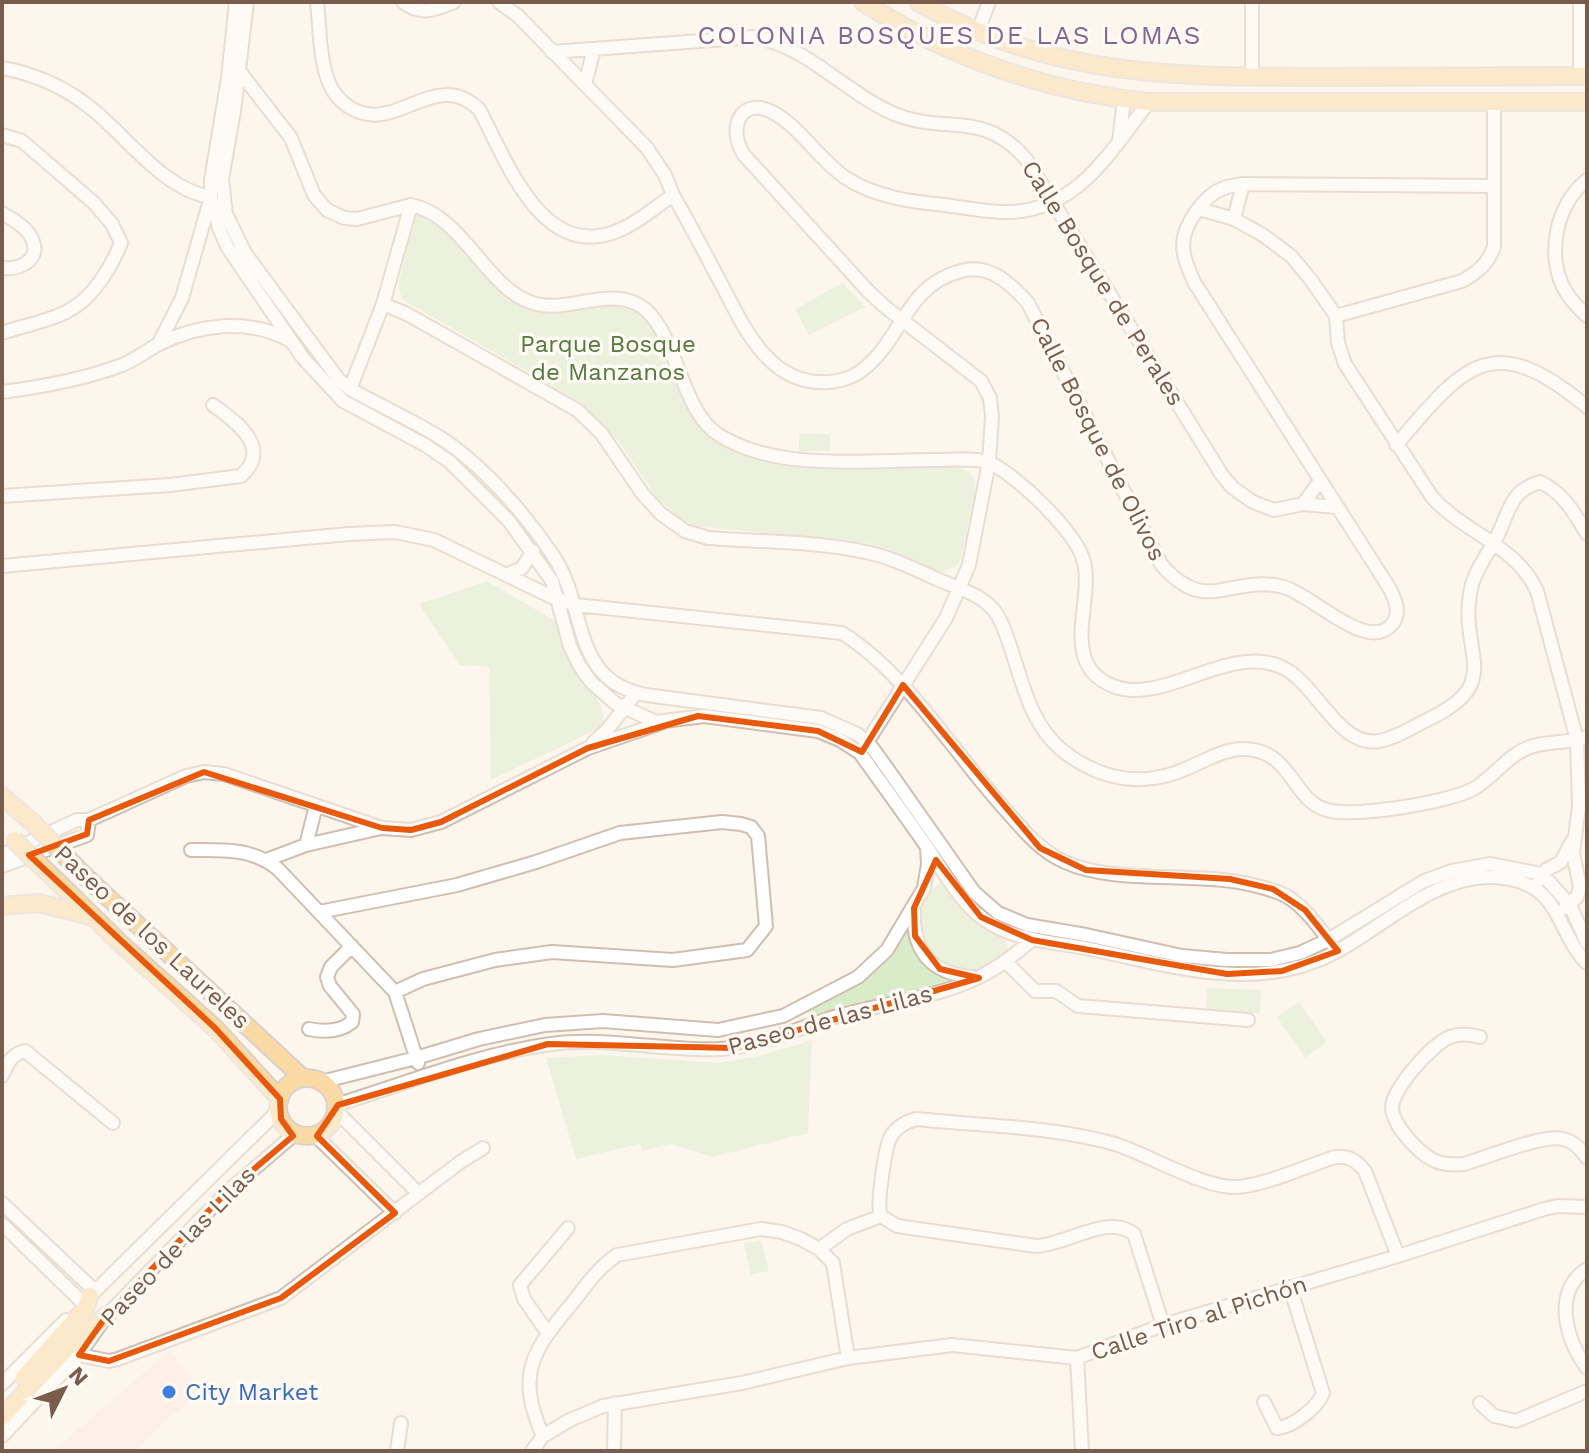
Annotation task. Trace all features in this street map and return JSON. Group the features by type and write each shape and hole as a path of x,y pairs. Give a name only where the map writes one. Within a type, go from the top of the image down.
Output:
{"main road":[{"path":"918,2 1015,46 1113,69 1173,75 1252,77 1584,76"},
{"path":"871,5 944,47 1003,72 1124,100 1587,102"},
{"name":"Paseo de los Laureles","path":"2,796 303,1078"},
{"name":"Paseo de los Laureles","path":"8,835 92,917 215,1028 279,1104"},
{"path":"2,906 39,903 92,917"},
{"path":"215,1028 223,1023 229,1010"},
{"path":"303,1078 321,1082 329,1088 336,1108 329,1126 315,1135 296,1133 287,1128 279,1104 288,1085 303,1078"},
{"path":"2,1401 85,1309 89,1296"},
{"path":"2,1417 68,1347 107,1315"}],"street":[{"path":"236,2 228,78 211,180 215,216 292,341 330,389 343,401 450,462 509,521 547,571 559,599 570,646 579,665 599,690 624,709 664,722"},
{"path":"247,2 240,72 222,179 233,244 313,348 350,389 432,433 458,451 520,512 565,576 576,605 584,642 596,666 610,680 641,694 821,718 846,728 864,747 949,869 957,893 981,917 1000,930 1032,940 1180,969 1227,974 1282,971 1338,951 1418,899 1456,884 1490,878 1521,882 1536,889 1555,911 1571,943 1587,963"},
{"path":"317,2 327,77 339,98 358,111 373,115 387,114 444,95 466,99 479,109 531,204 553,225 581,236 611,233 630,225 673,195"},
{"path":"403,2 413,10 427,12 454,2"},
{"name":"Calle Bosque de Olivos","path":"499,2 518,16 647,148 665,175 744,325 763,353 785,372 807,382 832,383 859,373 922,291 943,276 968,269 992,272 1011,284 1028,303 1161,564 1175,580 1189,589 1205,592 1265,584 1284,586 1358,630 1375,635 1386,631 1396,620 1397,605 1390,589 1194,282 1185,262 1183,243 1189,223 1199,209"},
{"path":"978,31 989,2"},
{"path":"1252,2 1252,77"},
{"path":"1580,2 1584,76"},
{"name":"Calle Bosque de Perales","path":"552,52 754,37 774,41 799,52 891,112 914,120 977,126 993,131 1012,143 1026,159 1233,488 1253,502 1274,510 1303,504 1336,507"},
{"path":"585,84 594,49"},
{"path":"2,68 28,73 62,88 93,110 178,186 211,197"},
{"path":"240,72 291,138 314,195 327,210 338,216 357,219 411,205 428,209 439,216 506,286 529,301 547,305 619,298 639,306 655,323 704,422 739,445 790,460 989,462 1053,514 1081,552 1086,567 1080,632 1083,651 1093,671 1109,685 1126,690 1146,689 1233,664 1256,661 1278,665 1295,675 1350,735 1365,742 1380,741 1453,707 1466,695 1473,682 1475,665 1468,613 1470,590 1513,500 1524,486 1540,482 1553,487 1587,534"},
{"path":"1119,141 1124,100"},
{"path":"1336,316 1462,281 1488,262 1494,247 1494,101"},
{"path":"864,747 946,618 969,565 989,462 990,398 981,381 869,292 744,155 735,141 735,125 744,112 759,108 789,124 830,166 849,180 880,195 1010,212 1054,202 1084,184 1149,102"},
{"path":"2,135 22,141 94,203 112,224 121,243 112,265 97,285 69,311 2,333"},
{"path":"1586,182 1568,200 1556,238 1557,270 1566,292 1587,316"},
{"path":"1494,186 1243,184 1223,188 1210,196 1199,209 1234,219 1291,256 1336,316 1338,343 1345,364 1418,478 1448,514 1518,561 1531,577 1582,739 1573,853 1582,872 1583,885 1570,905 1555,911"},
{"path":"1234,219 1243,184"},
{"path":"158,345 182,298 211,197"},
{"path":"350,389 383,304 411,205"},
{"path":"2,213 24,229 32,238 35,249 24,264 14,269 2,268"},
{"path":"383,304 407,314 577,410 611,446 651,504 685,531 708,538 864,551 960,588 991,606 1000,619 1033,711 1044,731 1060,749 1082,764 1114,778 1143,781 1174,775 1235,749 1256,749 1274,757 1308,797 1325,810 1344,812 1425,804 1456,795 1475,788 1515,754 1534,745 1582,739"},
{"path":"2,392 84,376 124,364 189,331 222,326 255,328 292,341"},
{"path":"1396,445 1453,382 1470,370 1492,363 1515,363 1540,372 1587,407"},
{"path":"2,496 170,485 241,476 249,469 253,459 252,442 245,430 213,405"},
{"path":"1303,504 1320,481"},
{"path":"2,566 395,532 434,540 576,605 842,633 861,645 903,685 980,781 1040,848 1086,870 1230,879 1273,889 1305,910 1338,951"},
{"path":"506,575 522,568 533,551"},
{"path":"588,748 641,694"},
{"path":"620,737 633,728 641,717 641,694"},
{"path":"2,855 77,820 89,820 186,776 204,772 224,774 382,828 411,830 441,822 588,748 664,722 698,716 818,731 864,747 926,845 989,907 1006,918 1034,927 1182,956 1216,960 1279,959 1328,940 1412,887 1452,871 1490,864 1542,874 1570,905 1587,943"},
{"path":"306,845 316,806"},
{"path":"2,866 87,835 89,820"},
{"path":"319,912 457,885 620,833 722,822 751,827 758,836 766,926 747,950 673,960 552,952 495,960 423,979 395,992"},
{"path":"266,860 306,845 382,828"},
{"path":"1536,889 1542,874 1561,862 1576,835"},
{"name":"Paseo de las Lilas","path":"321,1082 512,1031 566,1022 603,1021 718,1030 773,1019 840,988 868,969 887,950 921,895 928,873 926,845"},
{"path":"191,850 233,850 266,860 319,912 395,992 422,1078"},
{"path":"1561,862 1582,872"},
{"name":"Paseo de las Lilas","path":"921,895 949,869"},
{"path":"914,908 915,936 927,959 948,973 979,978"},
{"name":"Paseo de las Lilas","path":"336,1108 485,1058 568,1042 735,1048 879,1004 928,996 979,978 1032,940"},
{"path":"309,1029 325,1032 347,1027 352,1022 353,1014 330,986 327,977 331,967 352,946"},
{"path":"1005,961 1035,991 1056,991 1078,1006 1248,1020"},
{"path":"1480,1037 1468,1034 1441,1042 1394,1096 1392,1109 1396,1122 1414,1143 1435,1161 1450,1165 1464,1164 1545,1139 1560,1138 1573,1143 1587,1158"},
{"path":"2,1076 16,1053 25,1051 113,1123"},
{"name":"Paseo de las Lilas","path":"2,1384 279,1104"},
{"path":"336,1108 418,1193"},
{"path":"1163,1325 1134,1234 1125,1227 1112,1225 1051,1246 1036,1246 897,1226 881,1216 878,1204 890,1139 898,1128 916,1119 1082,1136 1118,1145 1215,1184 1233,1188 1346,1156 1365,1171 1398,1256"},
{"name":"Paseo de las Lilas","path":"2,1436 79,1355 107,1315 228,1191 296,1133"},
{"path":"315,1135 395,1213"},
{"path":"79,1355 109,1361 118,1359 281,1298 418,1193 483,1148"},
{"path":"2,1203 89,1296"},
{"name":"Calle Tiro al Pichón","path":"532,1451 543,1436 588,1411 615,1403 742,1383 848,1358 952,1345 1077,1358 1163,1325 1398,1256 1544,1209 1586,1206"},
{"path":"819,1249 857,1224 881,1216"},
{"path":"2,1224 89,1296"},
{"path":"547,1332 524,1299 520,1285 568,1228"},
{"path":"543,1436 532,1411 532,1359 547,1332 604,1264 617,1255 761,1229 792,1235 819,1249 833,1263 848,1358"},
{"path":"1587,1269 1571,1285 1566,1307 1566,1328 1577,1356 1587,1368"},
{"path":"1264,1402 1272,1422 1277,1428 1284,1427 1319,1403 1323,1393 1290,1287"},
{"path":"1077,1358 1082,1451"},
{"path":"1480,1403 1494,1416 1516,1421 1587,1391"},
{"path":"614,1451 615,1403"},
{"path":"397,1451 401,1423"}],"highlighted area":[{"path":"903,685 1040,848 1086,870 1230,879 1273,889 1305,910 1338,951 1282,971 1227,974 1032,940 981,917 936,860 914,908 915,936 940,969 979,978 735,1048 548,1044 338,1105 317,1136 395,1213 281,1298 109,1361 79,1355 107,1315 228,1191 293,1136 281,1119 280,1099 215,1028 29,855 87,834 89,820 204,772 382,828 411,830 441,822 588,748 698,716 818,731 862,752"}],"shaded area":[{"path":"169,1351 204,1390 172,1415 136,1451 53,1451"}],"green space":[{"name":"Parque Bosque de Manzanos","path":"417,212 431,217 502,290 547,311 619,303 636,310 651,325 695,418 710,435 728,447 749,456 794,464 955,465 970,473 975,482 975,492 957,566 937,572 893,551 865,543 695,526 682,520 657,498 618,441 582,403 403,300 399,281"},
{"path":"843,283 865,307 809,335 795,309"},
{"path":"799,434 830,434 830,451 799,451"},
{"path":"487,581 562,625 581,676 600,703 605,722 600,728 491,780 489,667 460,665 419,604"},
{"path":"944,880 988,928 1006,941 1008,950 979,972 956,968 937,959 930,953 921,934 919,921 923,900"},
{"path":"907,929 915,950 952,979 810,1017 807,1010 863,977 887,956"},
{"path":"1207,988 1261,990 1260,1013 1206,1011"},
{"path":"1299,1002 1327,1042 1305,1058 1277,1017"},
{"path":"812,1040 808,1133 713,1157 670,1144 642,1151 640,1144 576,1159 546,1058 602,1055 719,1063 759,1056"},
{"path":"761,1240 769,1271 751,1275 744,1244"}],"place":[{"name":"City Market","path":"169,1392"}],"district":[{"name":"COLONIA BOSQUES DE LAS LOMAS","path":"950,35"}]}
